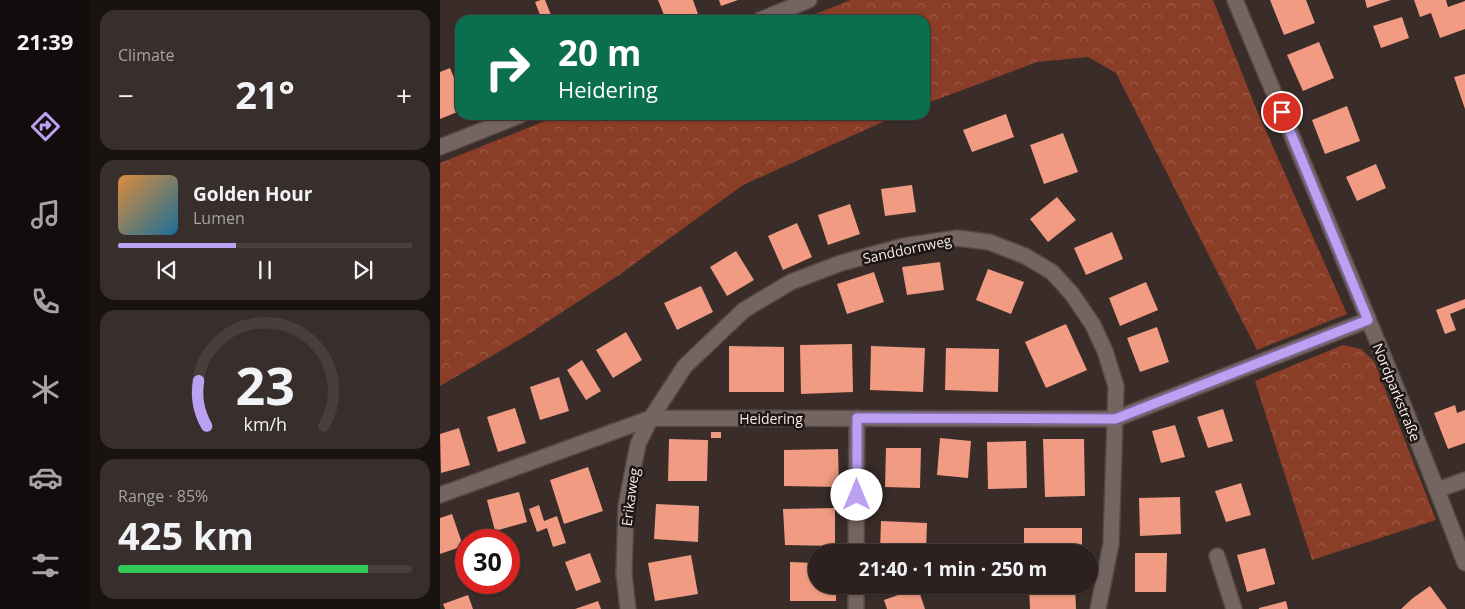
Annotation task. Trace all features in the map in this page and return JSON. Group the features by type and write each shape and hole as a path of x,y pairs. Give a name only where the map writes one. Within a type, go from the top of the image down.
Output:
{"street":[{"path":"772,15 810,0"},
{"name":"Nordparkstraße","path":"1235,0 1438,490 1465,563"},
{"path":"440,148 510,120"},
{"name":"Sanddornweg","path":"651,418 685,366 744,310 791,282 841,263 904,246 957,238 989,242 1025,256 1052,272 1072,294 1093,325 1106,351 1116,386 1115,419"},
{"name":"Heidering","path":"440,495 651,418 1115,419 1368,320"},
{"name":"Erikaweg","path":"628,609 624,574 626,506 638,444 651,418"},
{"path":"856,544 857,418"},
{"path":"1098,609 1111,544 1115,419"},
{"path":"1438,490 1465,480"},
{"path":"1217,556 1234,609"},
{"path":"856,594 856,609"}],"green space":[{"path":"851,0 1213,0 1255,106 1347,314 1257,350 1116,73 1088,57 1037,62 930,102 930,15 813,15"},
{"path":"548,120 887,120 743,185 619,275 524,337 440,386 440,163"},
{"path":"1343,345 1361,349 1374,361 1436,520 1312,560 1255,381"}],"building":[{"path":"545,0 551,15 540,15 535,2"},
{"path":"658,0 693,0 698,15 664,15"},
{"path":"719,0 738,0 721,6"},
{"path":"1270,0 1306,0 1315,23 1284,35"},
{"path":"1365,0 1391,0 1367,8"},
{"path":"1414,0 1446,0 1448,7 1465,1 1465,29 1440,38 1431,13 1420,17"},
{"path":"1402,17 1409,38 1381,48 1373,26"},
{"path":"1319,42 1334,78 1303,91 1287,55"},
{"path":"450,68 455,80 455,113 440,119 440,72"},
{"path":"1465,74 1465,109 1454,77"},
{"path":"1347,106 1360,141 1325,154 1312,120"},
{"path":"1006,114 1014,137 972,152 963,130"},
{"path":"1063,133 1078,172 1044,184 1030,145"},
{"path":"1376,164 1386,188 1357,201 1346,177"},
{"path":"912,185 916,212 885,216 881,189"},
{"path":"1057,197 1076,220 1048,242 1030,219"},
{"path":"850,204 860,234 828,245 818,215"},
{"path":"797,223 812,257 783,270 768,236"},
{"path":"1112,232 1123,259 1086,275 1074,248"},
{"path":"736,251 754,280 727,296 710,267"},
{"path":"940,262 944,290 907,295 902,267"},
{"path":"988,269 1024,282 1011,314 976,300"},
{"path":"874,272 884,302 847,314 837,284"},
{"path":"1146,282 1158,310 1120,326 1109,298"},
{"path":"701,286 713,312 677,330 664,303"},
{"path":"1465,299 1465,308 1450,314 1456,330 1445,334 1436,310"},
{"path":"1066,324 1087,370 1046,388 1025,342"},
{"path":"1157,327 1169,362 1140,372 1127,338"},
{"path":"626,332 642,360 613,378 596,350"},
{"path":"852,344 853,392 801,394 800,345"},
{"path":"729,346 784,347 784,392 729,392"},
{"path":"871,346 925,348 923,392 870,390"},
{"path":"946,348 999,349 998,392 945,390"},
{"path":"582,360 601,391 586,400 567,370"},
{"path":"559,377 569,411 540,420 530,387"},
{"path":"1455,405 1457,413 1465,410 1465,443 1448,449 1434,413"},
{"path":"515,408 526,443 498,452 487,417"},
{"path":"1223,409 1233,441 1208,448 1197,417"},
{"path":"1175,425 1185,457 1161,463 1152,431"},
{"path":"459,428 470,465 441,473 440,434"},
{"path":"711,432 721,432 721,438 711,438"},
{"path":"940,438 971,441 968,478 937,475"},
{"path":"669,439 708,440 707,481 668,481"},
{"path":"1043,439 1084,439 1085,496 1045,497"},
{"path":"1026,441 1027,488 988,489 987,442"},
{"path":"886,448 921,448 920,488 885,487"},
{"path":"838,449 839,487 784,486 784,450"},
{"path":"588,467 603,511 564,524 550,480"},
{"path":"1241,483 1251,515 1226,522 1215,491"},
{"path":"519,492 527,522 502,529 494,529 487,500"},
{"path":"1180,497 1181,534 1140,536 1139,498"},
{"path":"656,504 699,506 698,542 654,539"},
{"path":"539,505 544,521 557,516 566,543 553,547 547,528 537,532 529,509"},
{"path":"835,508 835,544 785,545 783,509"},
{"path":"452,514 457,529 455,529 455,549 440,554 440,518"},
{"path":"881,521 927,523 926,544 880,544"},
{"path":"1024,528 1082,528 1082,544 1024,544"},
{"path":"1265,548 1275,584 1247,592 1237,555"},
{"path":"590,553 601,582 576,591 565,562"},
{"path":"1135,553 1167,553 1166,592 1135,592"},
{"path":"691,555 698,594 655,601 648,563"},
{"path":"790,562 808,563 808,594 836,594 836,601 790,601"},
{"path":"1430,586 1447,609 1401,609 1413,598"},
{"path":"901,594 920,594 925,609 887,609 884,600"},
{"path":"1029,594 1075,594 1076,609 1030,609"},
{"path":"468,595 473,609 445,609 443,604"},
{"path":"598,601 601,609 575,609"},
{"path":"1286,601 1288,609 1259,609 1259,608"}],"route":[{"path":"857,495 857,418 1115,419 1368,320 1282,112"}]}
